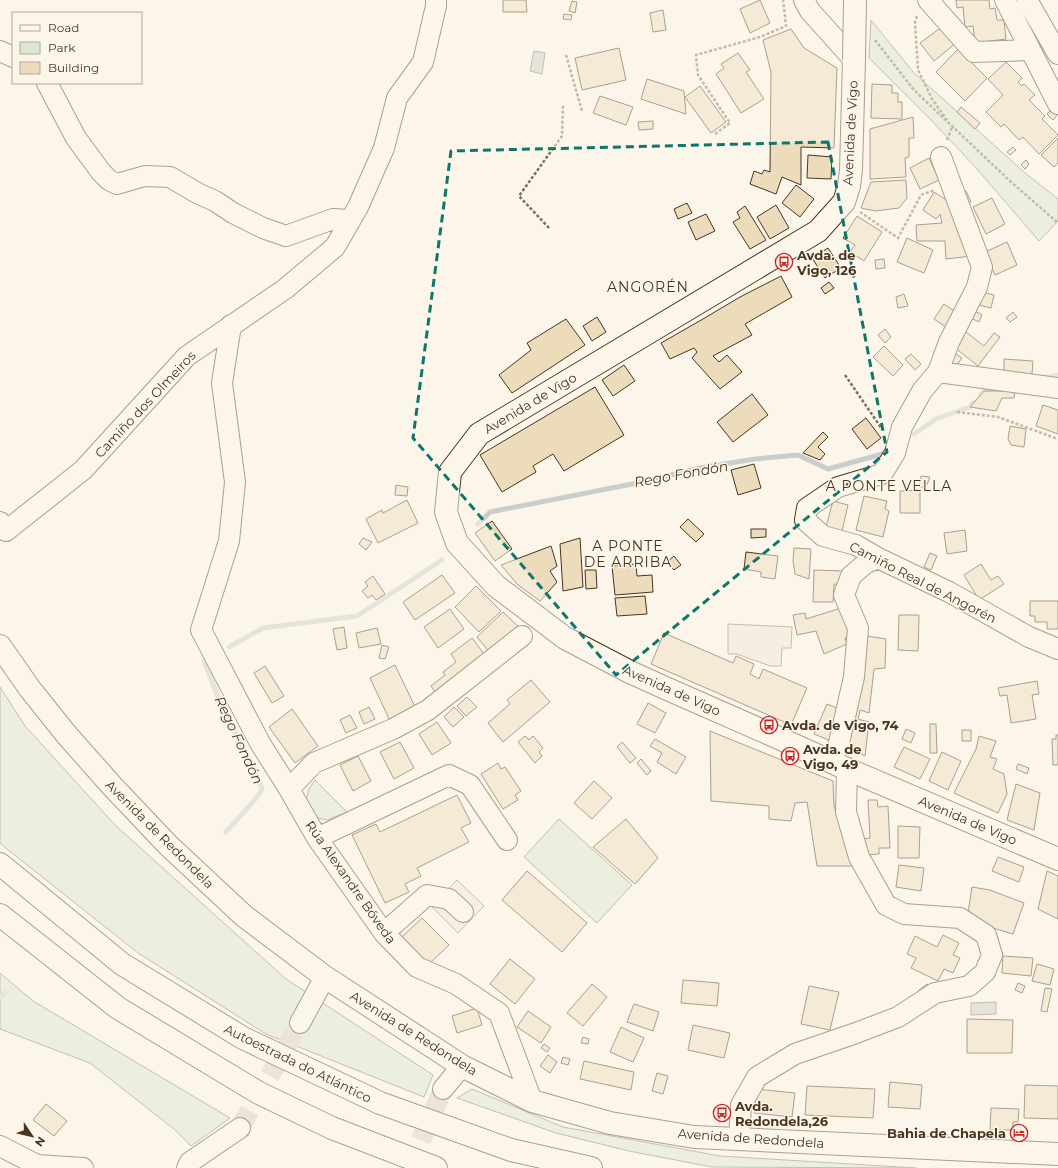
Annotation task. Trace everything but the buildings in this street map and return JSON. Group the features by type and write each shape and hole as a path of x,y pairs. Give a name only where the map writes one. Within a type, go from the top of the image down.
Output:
{"main road":[{"name":"Avenida de Vigo","path":"855,0 851,170 849,186 844,202 818,231 479,434 450,472 446,512 457,542 496,586 565,638 630,672 839,766 1058,858"},
{"name":"Avenida de Redondela","path":"0,646 30,689 66,734 112,786 168,845 244,916 325,977 462,1066 532,1101 610,1123 694,1137 1058,1154"},
{"name":"Autoestrada do Atlántico","path":"0,864 122,964 243,1038 380,1104 512,1150 591,1168"},
{"path":"0,916 118,1008 259,1093 332,1128 436,1168"}],"street":[{"path":"48,84 76,138 101,172 109,180 117,184 145,176 170,177 263,228 286,236 333,218 350,220 358,207 384,148 397,98 423,62 436,6 436,0"},
{"path":"804,0 810,11 854,60"},
{"path":"1005,0 1058,104"},
{"path":"1027,0 1058,54"},
{"path":"923,7 974,52 1030,50"},
{"path":"0,51 12,57"},
{"name":"Camiño Real de Angorén","path":"941,157 982,267 977,287 949,342 938,372 922,391 902,427 895,453 882,474 838,487 807,508 805,520 823,536 856,545 878,558 949,592 1029,637 1058,649"},
{"name":"Camiño dos Olmeiros","path":"0,522 6,531 83,470 186,356 285,289 335,247 350,220"},
{"name":"Rúa Alexandre Bóveda","path":"231,325 222,383 234,482 229,541 201,630 260,743 317,838 384,933 417,967 456,984 499,1013 532,1101"},
{"path":"938,372 1058,388"},
{"path":"739,1139 741,1105 757,1077 795,1054 898,1017 935,993 969,986 985,972 992,955 986,935 960,918 904,914 886,905 856,850 846,812 839,766 839,743 854,677 858,628 844,595 851,576 866,563 878,558"},
{"path":"289,790 314,763 393,729 428,710 522,636"},
{"path":"317,838 449,775 470,785 507,840"},
{"path":"384,933 427,895 449,899 462,912"},
{"path":"300,1023 325,977"},
{"path":"443,1089 462,1066"},
{"path":"187,1168 190,1162 240,1128"},
{"path":"0,1146 37,1165 83,1168"}],"path":[{"path":"715,134 730,123 698,75 696,55 760,37 786,26 783,0"},
{"path":"923,7 915,22 918,70 932,99 952,127"},
{"path":"872,36 914,90 1010,181 1058,223"},
{"path":"566,55 582,111"},
{"path":"549,228 519,196 562,136 563,105"},
{"path":"941,157 952,127"},
{"path":"844,202 898,238 921,195 950,184"},
{"path":"845,375 896,449"},
{"path":"957,412 998,417 1058,439"}],"highlighted area":[{"path":"828,142 887,452 616,675 413,438 451,151"}],"green space":[{"path":"871,20 914,73 1025,173 1058,199 1058,221 1039,241 977,169 933,122 869,58"},
{"path":"0,687 25,726 116,826 286,979 433,1075 424,1097 266,1034 138,953 2,845 0,843"},
{"path":"315,780 347,812 327,820 310,816 304,808 309,789"},
{"path":"559,819 632,885 597,923 524,857"},
{"path":"0,973 33,1001 230,1118 191,1146 174,1129 90,1063 0,1029"},
{"path":"472,1089 563,1127 720,1156 916,1168 712,1167 629,1151 556,1133 457,1098"}],"shaded area":[{"path":"534,51 545,53 542,74 530,71"},
{"path":"728,624 792,627 791,648 782,648 781,666 770,666 737,654 728,654"},
{"path":"457,880 484,906 458,933 431,906"},
{"path":"996,1002 996,1014 971,1015 971,1003"}],"waterway":[{"name":"Rego Fondón","path":"1045,378 1058,375"},
{"name":"Rego Fondón","path":"981,395 984,391 997,388"},
{"name":"Rego Fondón","path":"914,434 936,419 970,407 974,402"},
{"name":"Rego Fondón","path":"478,524 490,512 637,483 700,468 755,459 798,455 828,469 886,453"},
{"name":"Rego Fondón","path":"229,647 263,628 357,616 442,560"},
{"name":"Rego Fondón","path":"204,661 222,707 253,766 262,789 258,796 226,832"},
{"name":"Rego Fondón","path":"0,997 5,993"}],"tunnel":[{"path":"240,1128 300,1023"},
{"path":"409,1168 443,1089"}],"place":[{"name":"Avda. de Vigo, 126","path":"784,262"},
{"name":"Avda. de Vigo, 74","path":"769,725"},
{"name":"Avda. de Vigo, 49","path":"790,756"},
{"name":"Avda. Redondela,26","path":"722,1113"},
{"name":"Bahia de Chapela","path":"1019,1133"}],"district":[{"name":"ANGORÉN","path":"648,287"},
{"name":"A PONTE VELLA","path":"889,486"},
{"name":"A PONTE DE ARRIBA","path":"628,554"}]}
